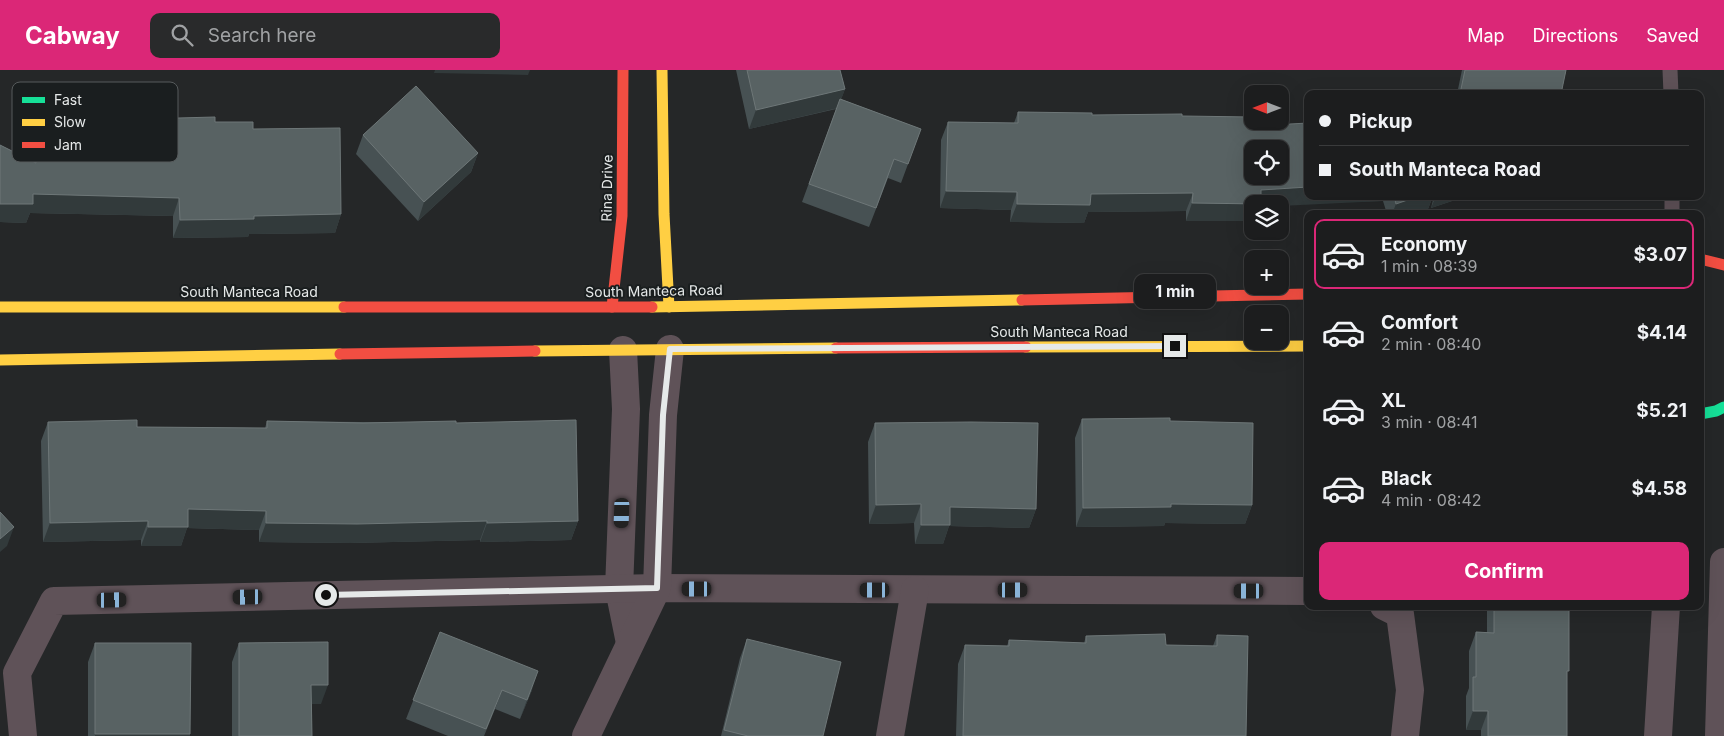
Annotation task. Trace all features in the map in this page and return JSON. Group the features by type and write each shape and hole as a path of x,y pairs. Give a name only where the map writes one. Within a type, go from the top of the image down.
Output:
{"street":[{"name":"Rina Drive","path":"612,307 622,216 623,70"},
{"path":"662,70 664,214 669,307"},
{"path":"1704,260 1724,265"},
{"name":"South Manteca Road","path":"0,307 669,307 1304,294"},
{"name":"South Manteca Road","path":"0,360 670,349 1304,346"},
{"path":"586,736 657,588 663,415 670,349"},
{"path":"623,350 626,409 619,589 630,643"},
{"path":"1704,413 1724,407"},
{"path":"1719,736 1724,562"},
{"path":"23,736 17,673 54,601 657,588 1304,592"},
{"path":"890,736 915,590"},
{"path":"1392,610 1400,614 1410,690 1405,736"},
{"path":"1658,736 1666,610"}],"lane":[{"path":"1670,70 1670,90"}],"building":[{"path":"747,70 840,70 845,89 756,110"},
{"path":"1465,70 1566,70 1562,90 1461,90"},
{"path":"416,86 478,153 424,202 363,135"},
{"path":"840,99 921,129 908,164 894,159 876,208 809,184"},
{"path":"1018,112 1092,113 1092,115 1182,114 1182,116 1244,117 1244,130 1289,130 1289,124 1304,123 1304,187 1261,190 1261,195 1244,195 1244,204 1192,203 1193,193 1091,194 1090,205 1017,204 1017,192 946,191 948,122 1018,123"},
{"path":"215,117 215,122 253,122 253,129 340,128 341,214 254,216 254,219 180,220 179,198 33,194 33,204 0,204 0,145 12,151 12,162 178,162 178,118"},
{"path":"1395,200 1408,200 1396,204"},
{"path":"1170,418 1170,421 1253,423 1252,505 1171,504 1171,507 1083,508 1082,419"},
{"path":"137,420 137,427 267,428 267,421 363,423 456,421 456,423 576,420 578,521 357,524 266,523 266,511 188,509 188,527 148,527 148,521 50,523 48,422"},
{"path":"875,423 1038,423 1036,509 950,507 950,525 921,525 921,504 876,505"},
{"path":"0,512 14,527 0,539"},
{"path":"1494,610 1569,610 1567,736 1488,736 1488,711 1473,711 1473,677 1476,677 1476,632 1494,633"},
{"path":"440,632 538,671 527,700 502,690 486,729 413,700"},
{"path":"1165,634 1166,645 1217,646 1217,635 1248,636 1246,736 963,736 965,645 1009,646 1009,640 1086,643 1086,636"},
{"path":"747,639 841,662 823,736 748,736 724,730"},
{"path":"328,642 328,685 311,685 312,736 239,736 239,643"},
{"path":"95,643 191,643 190,734 95,734"}],"traffic: fast":[{"path":"1704,413 1724,407"}],"traffic: slow":[{"path":"662,70 664,214 669,307"},
{"path":"652,307 1022,300"},
{"path":"0,307 344,307"},
{"path":"1026,347 1304,346"},
{"path":"535,351 836,348"},
{"path":"0,360 340,354"}],"traffic: jam":[{"path":"612,307 622,216 623,70"},
{"path":"1704,260 1724,265"},
{"path":"1022,300 1304,294"},
{"path":"344,307 652,307"},
{"path":"836,348 1026,347"},
{"path":"340,354 535,351"}],"route":[{"path":"326,595 657,588 663,415 670,349 1175,346"}]}
